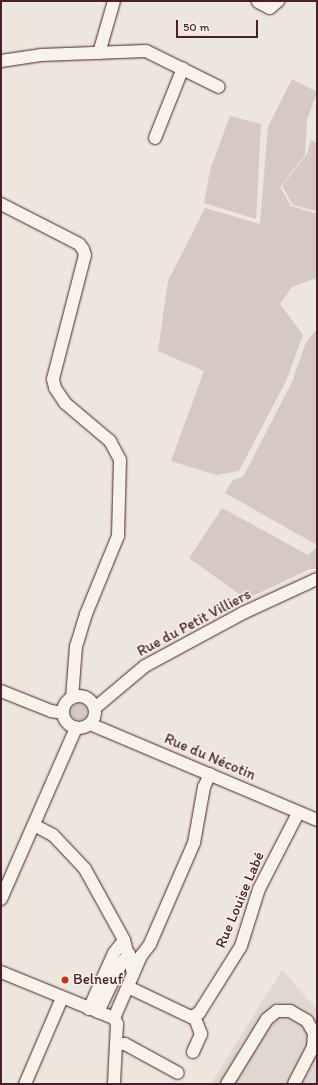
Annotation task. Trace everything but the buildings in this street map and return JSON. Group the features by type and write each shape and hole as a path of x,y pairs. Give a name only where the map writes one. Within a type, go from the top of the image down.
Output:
{"street":[{"path":"99,53 114,1"},
{"path":"258,2 270,8 278,1"},
{"path":"1,61 41,55 146,51 219,87"},
{"path":"154,138 183,68"},
{"path":"1,204 79,244 83,249 85,255 54,379 55,388 65,403 110,440 120,460 118,536 86,614 76,646 72,698 66,704 63,713 69,724 76,728 90,724 95,716 95,708 86,697 72,698"},
{"name":"Rue du Petit Villiers","path":"95,708 144,666 243,613 317,579"},
{"path":"1,691 51,711 63,713"},
{"name":"Rue du Nécotin","path":"90,724 317,820"},
{"path":"1,899 76,728"},
{"path":"114,1018 141,956 150,944 194,843 204,787 210,774"},
{"name":"Rue Louise Labé","path":"194,1016 199,1013 241,946 259,889 298,813"},
{"path":"34,825 53,835 85,869 124,940 129,954 133,974"},
{"path":"94,1010 114,953 124,940"},
{"path":"94,1010 121,964 129,954"},
{"path":"1,972 114,1018 117,1022 114,1084"},
{"path":"128,987 194,1016 201,1034 193,1052"},
{"path":"25,1084 62,998"},
{"path":"227,1084 267,1019 277,1011 283,1010 290,1011 307,1021 314,1033 313,1047 294,1084"},
{"path":"116,1044 125,1044 178,1073"}],"shaded area":[{"path":"292,79 317,92 307,120 305,155 280,187 291,206 317,214 317,278 292,287 280,304 303,335 286,381 239,471 216,475 171,461 204,371 158,351 168,281 205,208 260,224 268,127"},
{"path":"230,116 261,124 256,219 204,203 210,170"},
{"path":"311,140 317,143 317,211 293,205 282,186 307,154"},
{"path":"317,329 317,545 225,493 233,480 243,477 292,382 306,342"},
{"path":"222,508 308,555 317,547 317,569 310,569 246,599 189,558"},
{"path":"79,704 85,706 87,712 85,718 79,720 73,718 71,712 73,706"},
{"path":"282,970 317,1010 317,1084 211,1084"}],"place":[{"name":"Belneuf","path":"65,980"}]}
